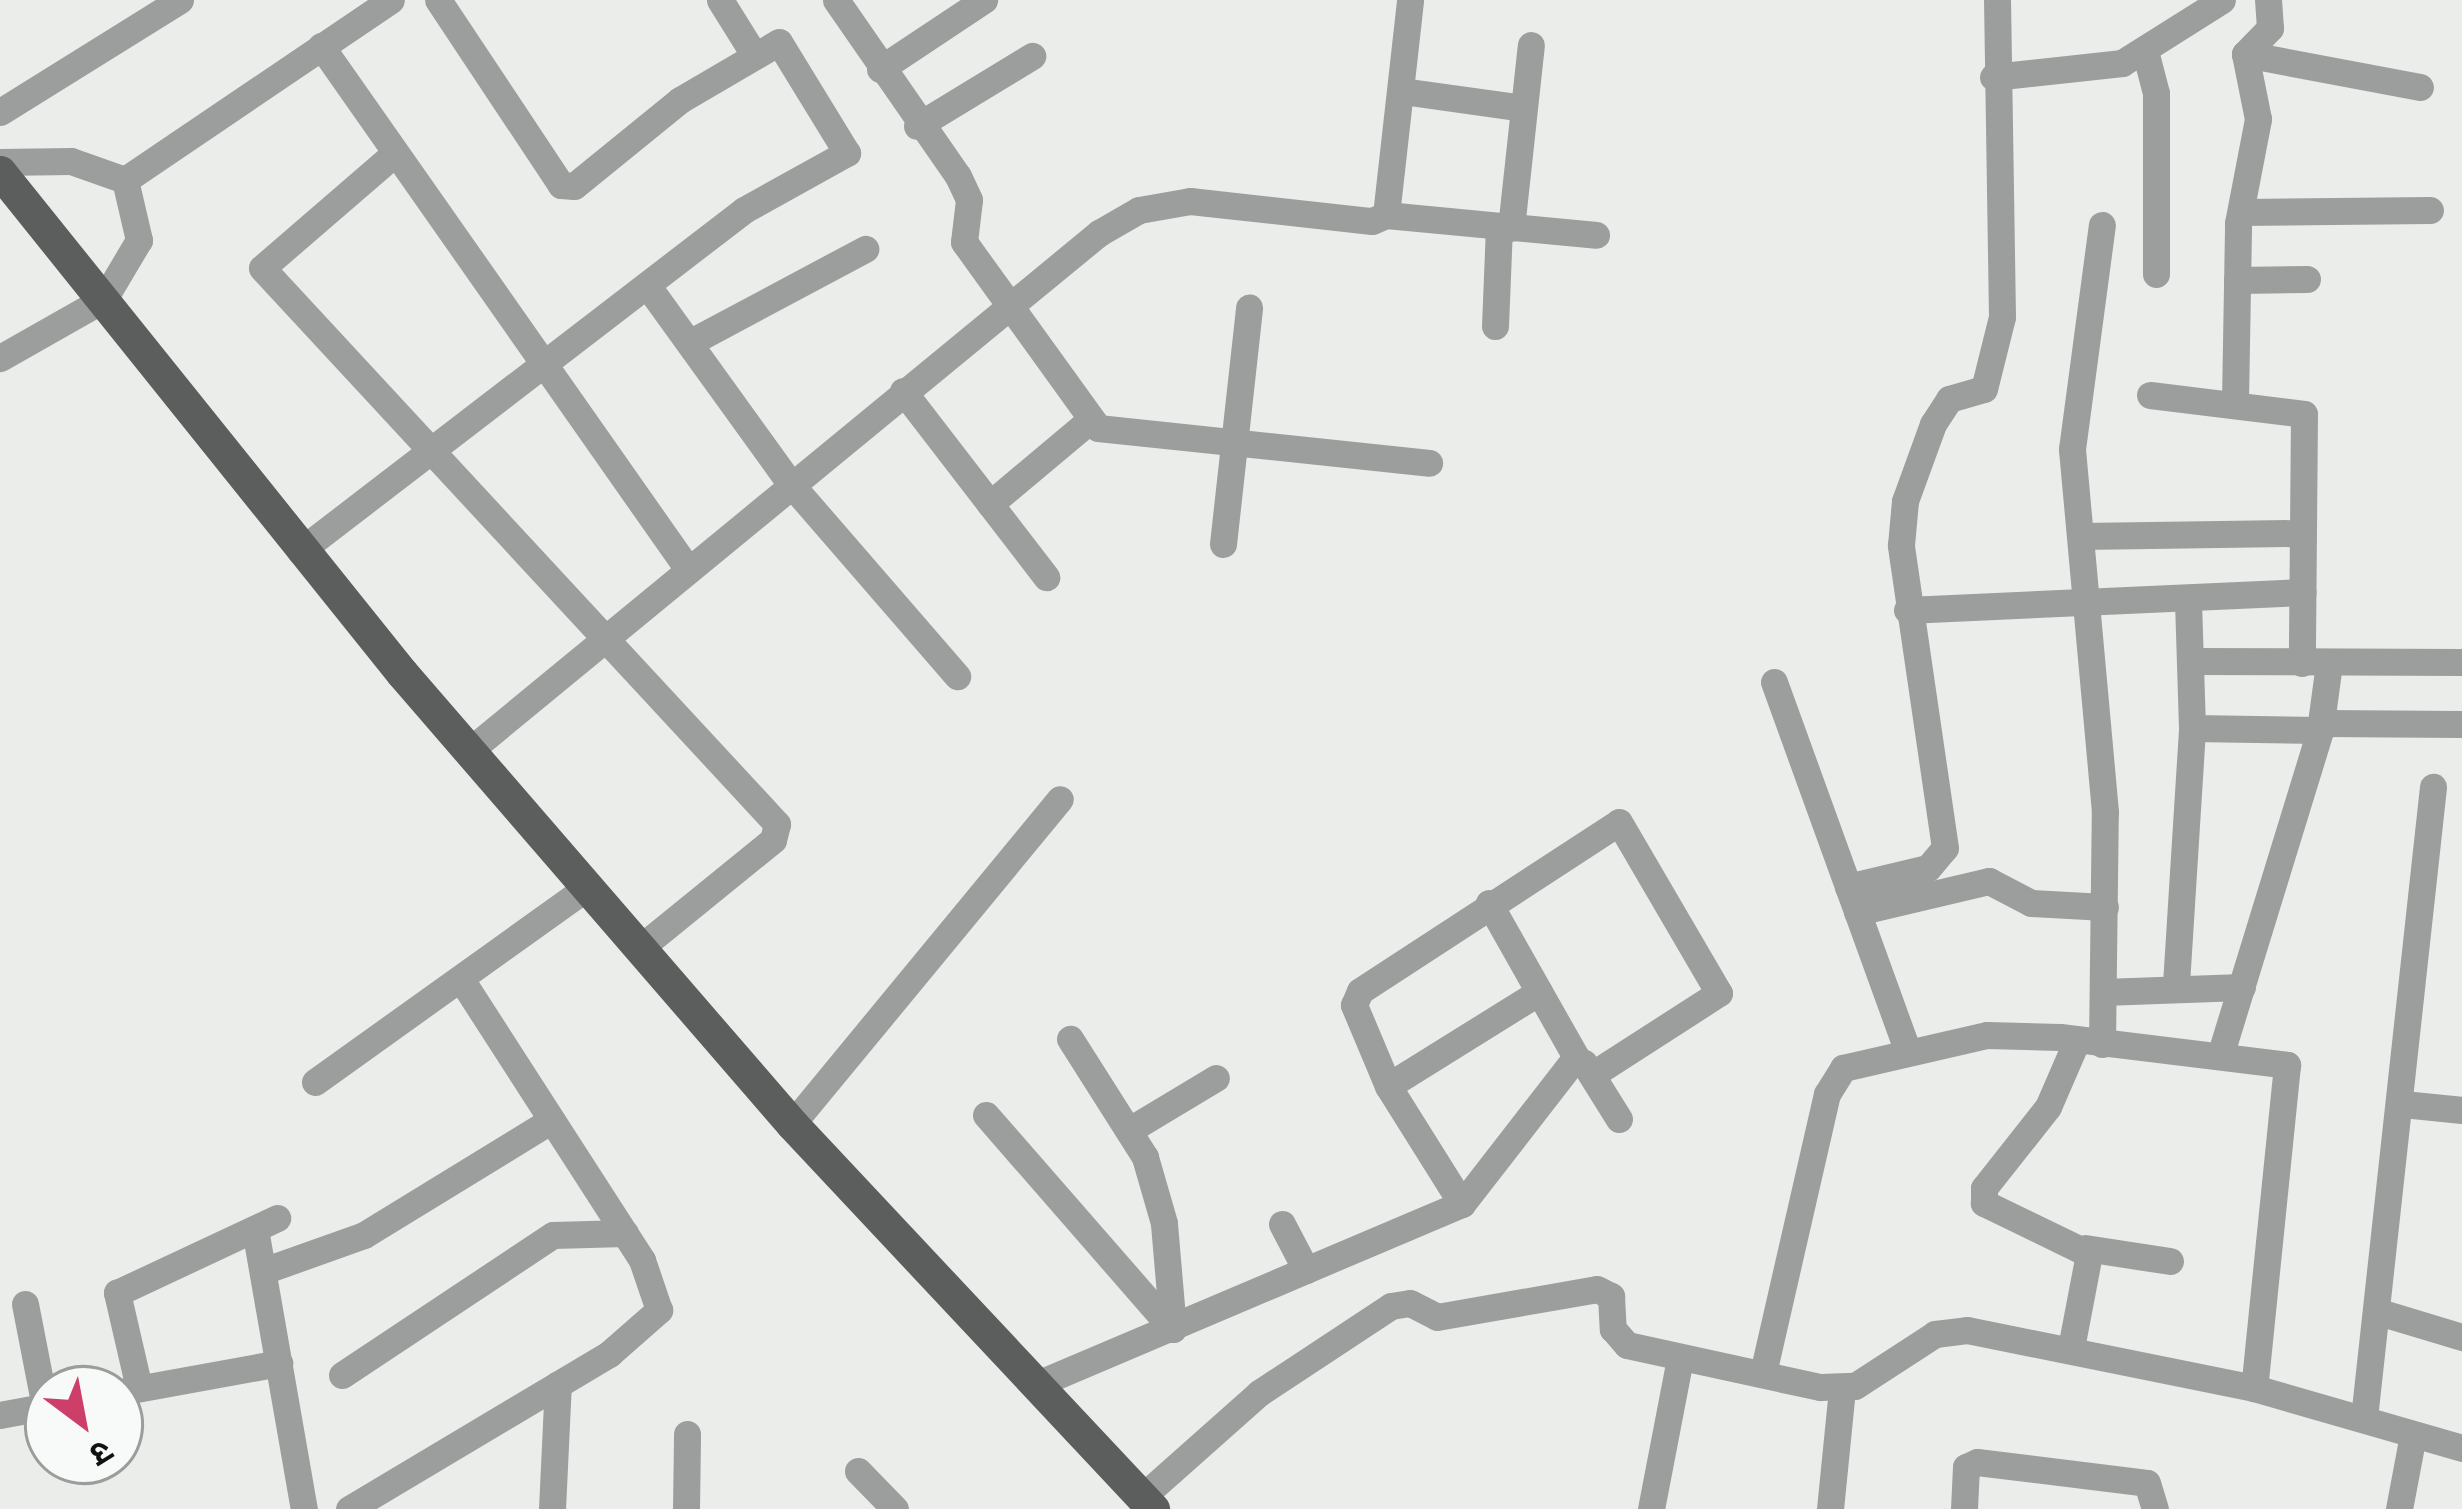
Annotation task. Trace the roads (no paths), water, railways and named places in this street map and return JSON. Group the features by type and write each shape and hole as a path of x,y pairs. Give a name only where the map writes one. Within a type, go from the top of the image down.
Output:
{"main road":[{"path":"0,172 300,551 469,751 792,1124 1148,1503"}],"street":[{"path":"0,112 180,0"},
{"path":"125,180 391,0"},
{"path":"300,551 744,209 848,153 790,46 753,53 568,187 438,0"},
{"path":"720,0 753,53"},
{"path":"836,0 969,200 964,242 1012,303 1090,420 1113,435 1429,463"},
{"path":"880,69 984,0"},
{"path":"1386,215 1409,0"},
{"path":"1852,900 1942,859 1907,610 1905,501 1949,399 1984,389 2002,317 2006,219 1993,76 1997,0"},
{"path":"1993,76 2104,68 2145,51 2222,0"},
{"path":"2245,53 2270,28 2268,0"},
{"path":"1495,326 1531,45"},
{"path":"321,46 685,566"},
{"path":"2145,51 2156,93 2156,274"},
{"path":"2245,53 2420,87"},
{"path":"2235,401 2242,212 2258,119 2245,53"},
{"path":"917,126 1032,56"},
{"path":"1402,91 1522,108"},
{"path":"394,154 262,268 596,639 777,824 773,840 640,948"},
{"path":"0,162 71,161 125,180"},
{"path":"0,358 104,299 139,239 125,180"},
{"path":"469,751 596,639 789,482 1012,303 1139,210 1190,201 1372,221 1386,215 1596,235"},
{"path":"2242,212 2430,210"},
{"path":"2102,225 2072,449 2092,607 2103,992 2089,1042 2048,1107 1984,1188 1984,1203 2085,1248 2170,1261"},
{"path":"689,343 865,249"},
{"path":"2237,280 2307,279"},
{"path":"647,285 789,482 957,676"},
{"path":"1223,544 1250,308"},
{"path":"903,392 1046,577"},
{"path":"2150,395 2235,401 2304,414 2296,533 2316,663 2320,726 2220,1057"},
{"path":"990,504 1090,420"},
{"path":"2081,536 2296,533"},
{"path":"1907,610 2092,607 2303,592"},
{"path":"2176,984 2192,728 2188,600"},
{"path":"2190,661 2462,662"},
{"path":"1774,682 1907,1049"},
{"path":"2192,728 2462,724"},
{"path":"2364,1418 2403,1104 2433,787"},
{"path":"792,1124 1060,799"},
{"path":"1035,1385 1462,1204 1586,1065 1720,993 1629,828 1605,826 1360,991 1358,1022 1388,1086 1462,1204"},
{"path":"1852,900 1989,881 2031,904 2104,907"},
{"path":"316,1082 587,887"},
{"path":"1489,903 1619,1119"},
{"path":"349,1509 558,1384 659,1310 625,1232 461,979"},
{"path":"2103,992 2176,984 2242,987"},
{"path":"1388,1086 1539,992"},
{"path":"1763,1373 1827,1094 1844,1068 1907,1049 1987,1035 2278,1058 2289,1079 2254,1388"},
{"path":"1070,1040 1131,1130 1164,1223 1172,1329"},
{"path":"1131,1130 1216,1078"},
{"path":"2403,1104 2462,1110"},
{"path":"986,1115 1172,1329"},
{"path":"262,1271 364,1235 552,1120"},
{"path":"1282,1223 1306,1270"},
{"path":"126,1365 117,1293 266,1224 262,1271 304,1509"},
{"path":"342,1376 554,1235 625,1232"},
{"path":"2071,1348 2085,1248"},
{"path":"1148,1503 1259,1393 1401,1302 1437,1317 1605,1290 1618,1337 1680,1358 1843,1388 1948,1331 2071,1348 2254,1388 2462,1448"},
{"path":"25,1304 38,1365"},
{"path":"2379,1312 2462,1337"},
{"path":"1651,1509 1680,1358"},
{"path":"144,1387 279,1363"},
{"path":"552,1509 558,1384"},
{"path":"1829,1509 1843,1388"},
{"path":"686,1509 687,1434"},
{"path":"2399,1509 2413,1435"},
{"path":"1964,1509 1966,1467 1977,1462 2147,1483 2163,1508"},
{"path":"858,1471 878,1504"}]}
